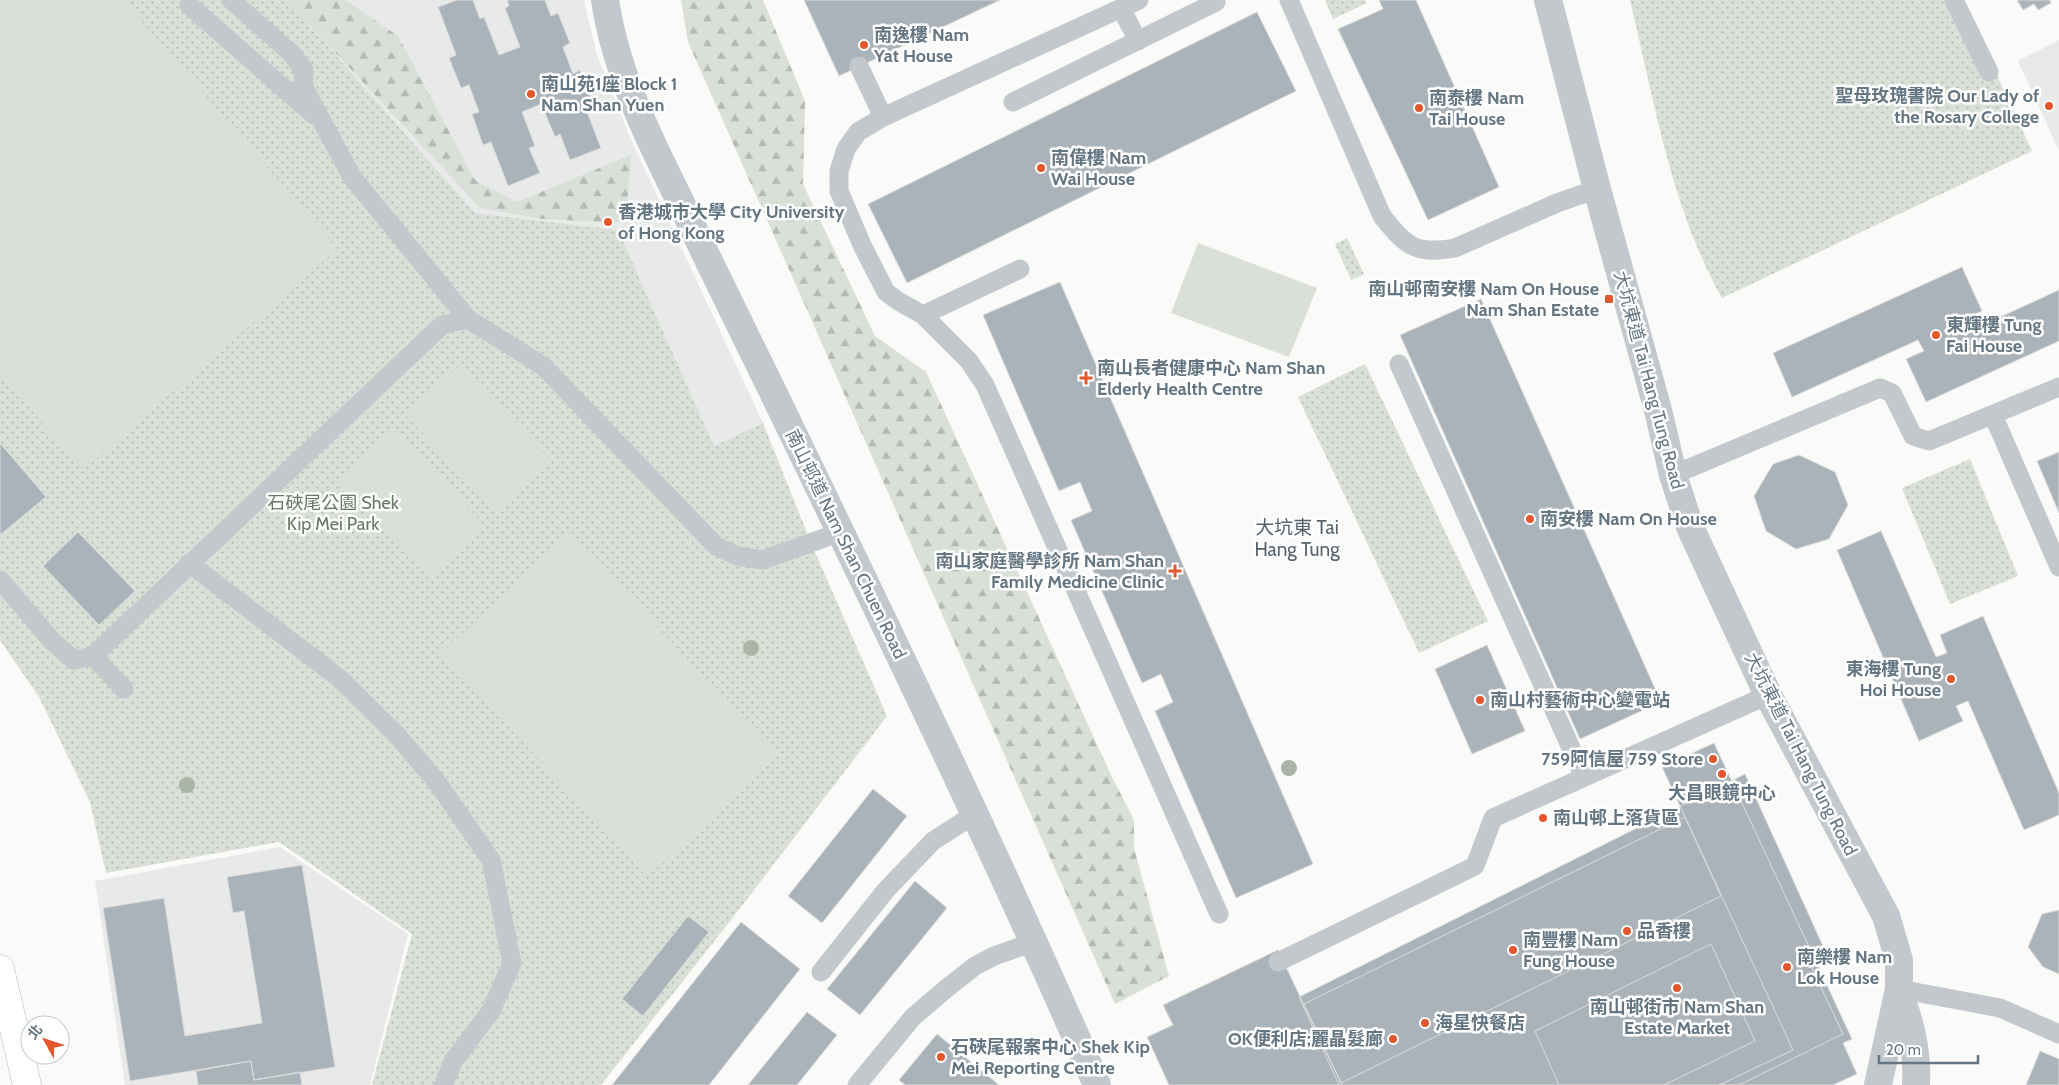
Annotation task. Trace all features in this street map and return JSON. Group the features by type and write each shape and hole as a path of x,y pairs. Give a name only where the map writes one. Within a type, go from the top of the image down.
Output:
{"main road":[{"path":"0,969 27,1085"}],"street":[{"name":"南山邨道 Nam Shan Chuen Road","path":"605,0 610,30 640,120 840,532 974,814 1034,942 1097,1085"},
{"name":"大坑東道 Tai Hang Tung Road","path":"1548,0 1597,189 1659,414 1673,475 1690,528 1768,695 1886,916 1899,960 1899,989 1878,1085"},
{"name":"大坑東道 Tai Hang Tung Road","path":"1899,989 1914,1040 1917,1063 1916,1085"}],"lane":[{"path":"231,0 292,54 304,70 303,86 352,177 468,318 542,366 716,546 737,556 762,560 840,532"},
{"path":"1139,0 882,117 858,132 846,149 839,171 839,191 862,245 886,292 924,315 969,361 985,385 1220,914"},
{"path":"1289,0 1382,216 1396,234 1411,247 1436,251 1454,248 1557,203 1597,189"},
{"path":"1954,0 1989,72"},
{"path":"1013,102 1216,2"},
{"path":"190,5 321,120"},
{"path":"1121,8 1138,40"},
{"path":"859,66 882,117"},
{"path":"924,315 1020,269"},
{"path":"0,580 53,642 74,660 93,656 442,325 468,318"},
{"path":"1399,364 1584,777"},
{"path":"1673,475 1880,388 1892,393 1913,436 1929,441 2059,387"},
{"path":"1993,415 2059,567"},
{"path":"189,564 339,678 396,734 436,781 491,860 512,962 491,1011 454,1060 443,1085"},
{"path":"93,656 124,689"},
{"path":"1278,962 1475,866 1493,818 1768,695"},
{"path":"821,972 886,890 906,869 933,842 974,814"},
{"path":"857,1085 913,1017 947,988 975,966 994,956 1034,942"},
{"path":"1899,989 2000,1008 2059,1034"}],"shaded area":[{"name":"香港城市大學 City University of Hong Kong","path":"287,0 584,0 597,55 633,144 763,423 714,446 618,230 475,213"},
{"name":"聖母玫瑰書院 Our Lady of the Rosary College","path":"2059,40 2059,151 2018,61"},
{"path":"280,847 408,934 370,1085 125,1085 95,881"}],"green space":[{"name":"石硤尾公園 Shek Kip Mei Park","path":"0,0 287,0 475,213 618,230 714,446 763,423 811,543 887,716 738,911 601,1085 372,1085 412,934 279,842 106,873 90,802 39,697 0,640"},
{"path":"0,0 123,0 338,249 83,470 0,373"},
{"path":"284,0 345,0 398,36 475,180 517,202 631,155 626,223 543,219 480,208 304,19"},
{"path":"681,0 763,0 805,101 803,184 875,336 926,372 1111,775 1134,820 1134,848 1169,976 1115,1004 688,42"},
{"path":"1325,0 1365,0 1367,3 1333,19"},
{"path":"1630,0 1962,0 2032,151 1722,298 1689,228 1677,191 1656,115"},
{"path":"1347,238 1364,274 1351,280 1335,244"},
{"path":"1198,243 1317,288 1289,357 1171,313"},
{"path":"461,364 552,462 497,513 406,415"},
{"path":"1365,364 1488,621 1419,653 1298,397"},
{"path":"394,427 485,526 429,578 338,479"},
{"path":"1970,459 2018,576 1950,604 1902,488"},
{"path":"571,533 777,757 647,877 441,653"}],"building":[{"name":"南山苑1座 Block 1 Nam Shan Yuen","path":"457,0 473,0 480,19 484,17 499,55 520,47 505,8 509,6 507,0 545,0 551,16 558,13 570,43 563,47 573,74 580,70 592,101 584,104 601,148 570,160 560,134 555,137 541,104 522,112 535,146 529,148 540,173 508,186 491,142 483,145 472,114 479,112 469,85 461,88 449,58 456,55 438,7"},
{"name":"南逸樓 Nam Yat House","path":"804,0 1000,0 839,76"},
{"name":"南泰樓 Nam Tai House","path":"1379,0 1416,0 1499,187 1428,220 1338,29 1383,9"},
{"path":"2017,0 2050,0 2051,3 2038,10 2034,4 2023,10"},
{"name":"南偉樓 Nam Wai House","path":"1257,12 1296,91 907,283 868,204"},
{"name":"東輝樓 Tung Fai House","path":"1962,267 1982,311 1966,318 1972,330 2059,290 2059,341 1926,402 1906,359 1924,351 1918,340 1792,397 1773,353"},
{"path":"1060,282 1313,864 1236,898 1155,711 1173,702 1161,674 1142,683 1071,520 1092,511 1080,482 1059,491 983,315"},
{"name":"南安樓 Nam On House","path":"1481,299 1661,702 1580,739 1400,335"},
{"path":"0,443 46,497 0,535"},
{"path":"2059,452 2059,513 2037,461"},
{"path":"1799,455 1835,472 1848,505 1829,539 1796,549 1766,531 1754,496 1773,464"},
{"name":"東海樓 Tung Hoi House","path":"1881,531 1936,657 1947,653 1940,635 1983,616 2059,793 2059,815 2024,830 1968,701 1956,706 1963,721 1919,741 1837,550"},
{"path":"78,532 135,591 99,625 43,566"},
{"name":"南山村藝術中心變電站","path":"1487,645 1525,731 1472,754 1435,669"},
{"name":"南樂樓 Nam Lok House","path":"1714,743 1852,1039 1843,1043 1857,1074 1833,1085 1719,1085 1793,1050 1662,767"},
{"path":"1745,774 1827,955 1810,964 1843,1034 1739,1085 1339,1085 1299,997"},
{"path":"873,789 907,816 822,923 788,896"},
{"name":"南豐樓 Nam Fung House","path":"1685,817 1721,896 1341,1083 1304,1004"},
{"path":"302,865 335,1067 254,1080 251,1061 130,1081 103,908 164,898 185,1036 262,1023 244,911 233,913 227,877"},
{"path":"915,881 947,908 860,1015 827,989"},
{"path":"2059,910 2059,974 2043,967 2028,947 2042,914"},
{"path":"688,916 709,932 643,1016 622,999"},
{"path":"741,922 800,969 709,1085 612,1085"},
{"name":"南山邨街市 Nam Shan Estate Market","path":"1711,944 1755,1041 1664,1085 1559,1085 1535,1031"},
{"path":"1278,950 1342,1085 1169,1085 1147,1037 1173,1025 1163,1005"},
{"path":"807,1012 837,1035 797,1085 748,1085"},
{"name":"石硤尾報案中心 Shek Kip Mei Reporting Centre","path":"937,1034 999,1085 905,1085 899,1080"},
{"path":"2040,1051 2059,1059 2059,1085 2026,1085"},
{"path":"251,1061 254,1080 300,1072 302,1085 198,1085 196,1071"}],"place":[{"name":"南逸樓 Nam Yat House","path":"864,45"},
{"name":"南山苑1座 Block 1 Nam Shan Yuen","path":"531,94"},
{"name":"聖母玫瑰書院 Our Lady of the Rosary College","path":"2049,106"},
{"name":"南泰樓 Nam Tai House","path":"1419,108"},
{"name":"南偉樓 Nam Wai House","path":"1041,168"},
{"name":"香港城市大學 City University of Hong Kong","path":"608,222"},
{"name":"南山邨南安樓 Nam On House Nam Shan Estate","path":"1609,299"},
{"name":"東輝樓 Tung Fai House","path":"1936,335"},
{"name":"南山長者健康中心 Nam Shan Elderly Health Centre","path":"1086,378"},
{"name":"南安樓 Nam On House","path":"1530,519"},
{"name":"南山家庭醫學診所 Nam Shan Family Medicine Clinic","path":"1175,571"},
{"name":"東海樓 Tung Hoi House","path":"1951,679"},
{"name":"南山村藝術中心變電站","path":"1480,700"},
{"name":"759阿信屋 759 Store","path":"1713,759"},
{"name":"大昌眼鏡中心","path":"1722,774"},
{"name":"南山邨上落貨區","path":"1543,818"},
{"name":"品香樓","path":"1627,931"},
{"name":"南豐樓 Nam Fung House","path":"1513,950"},
{"name":"南樂樓 Nam Lok House","path":"1787,967"},
{"name":"南山邨街市 Nam Shan Estate Market","path":"1677,988"},
{"name":"海星快餐店","path":"1425,1023"},
{"name":"OK便利店;麗晶髮廊","path":"1393,1039"},
{"name":"石硤尾報案中心 Shek Kip Mei Reporting Centre","path":"941,1057"}],"district":[{"name":"大坑東 Tai Hang Tung","path":"1297,538"}]}
